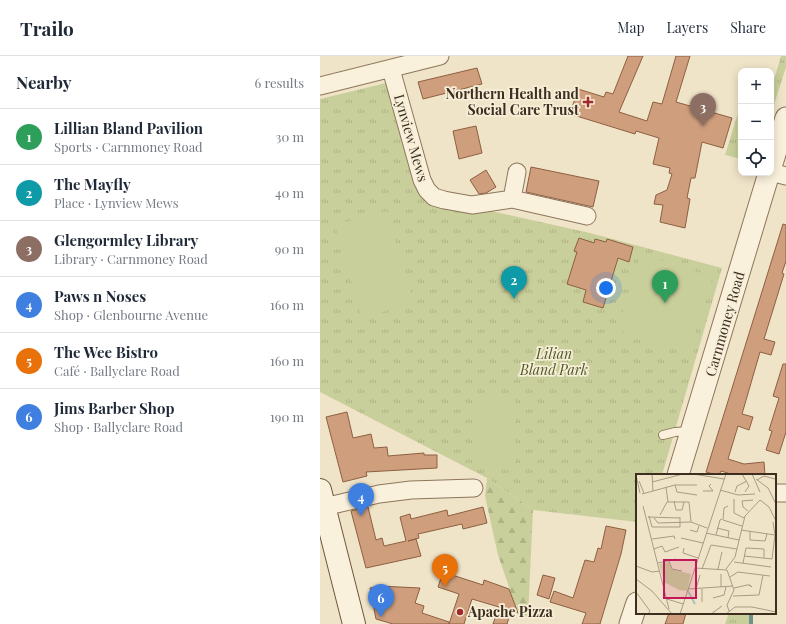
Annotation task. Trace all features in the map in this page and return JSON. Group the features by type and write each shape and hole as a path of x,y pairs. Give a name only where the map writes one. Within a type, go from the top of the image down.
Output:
{"main road":[{"path":"322,499 354,624"}],"street":[{"path":"320,86 440,56"},
{"name":"Lynview Mews","path":"391,68 422,180 426,190 434,197 472,206 512,199 587,216"},
{"path":"774,157 786,118"},
{"path":"512,199 517,172"},
{"path":"774,174 786,176"},
{"name":"Carnmoney Road","path":"678,474 693,430 769,176"},
{"path":"322,499 411,490 474,488"},
{"path":"630,624 636,606"}],"lane":[{"path":"663,435 693,430"}],"green space":[{"path":"781,56 786,56 786,67 774,105 774,80"},
{"name":"Lilian Bland Park","path":"386,83 419,195 590,233 722,268 662,474 636,474 636,522 533,510 487,478 320,392 320,99"},
{"path":"738,113 738,158 725,155"},
{"path":"387,211 414,303 362,318 335,225"},
{"path":"641,254 713,277 689,353 617,330"},
{"path":"476,394 515,394 515,470 476,469"},
{"path":"487,478 533,510 528,618 518,613 498,555 485,496"},
{"path":"729,614 751,614 751,624 725,624"}],"building":[{"path":"628,56 643,56 619,112 647,121 653,102 662,104 676,56 690,56 676,102 732,118 723,148 702,142 695,178 691,178 687,198 690,199 685,228 660,222 663,205 654,204 656,195 667,190 672,174 669,173 670,168 653,164 659,138 636,131 635,134 570,114 578,89 604,97 606,92 613,94"},
{"path":"477,68 482,84 423,99 418,82"},
{"path":"476,126 482,153 459,159 453,131"},
{"path":"531,167 599,181 593,207 526,192"},
{"path":"486,170 496,187 486,193 479,194 470,180"},
{"path":"783,224 786,225 786,261 782,273 784,274 764,339 775,342 771,355 760,352 742,414 753,417 749,430 738,426 728,459 744,464 764,462 765,474 731,474 721,471 720,474 713,474 706,472"},
{"path":"579,238 594,243 595,239 606,242 607,239 633,247 629,262 618,258 603,308 583,302 586,290 567,284 577,252 574,251"},
{"path":"783,364 786,364 786,432 779,454 766,450 772,431 769,430 779,398 773,396"},
{"path":"347,412 353,438 371,434 374,448 387,447 388,456 424,453 424,455 437,455 437,468 366,472 367,476 343,482 326,417"},
{"path":"368,507 376,540 382,538 384,546 406,541 400,517 410,514 411,519 447,510 448,516 483,507 487,523 463,529 462,524 418,534 419,538 408,541 416,539 421,556 366,568 351,511"},
{"path":"606,526 626,530 621,554 600,624 582,624 586,613 550,602 554,591 573,598 585,560 594,562 598,548 601,549"},
{"path":"443,572 483,585 484,580 509,589 518,613 511,611 507,624 493,624 499,607 472,599 464,624 449,624 459,594 438,587"},
{"path":"543,575 555,578 549,599 537,595"},
{"path":"379,586 420,588 415,603 424,606 422,613 449,622 449,624 393,624 376,619 370,588"},
{"path":"669,614 686,614 683,624 665,624"}],"waterway":[{"path":"751,614 751,624"}],"place":[{"name":"Northern Health and Social Care Trust","path":"588,102"},
{"name":"Glengormley Library","path":"703,126"},
{"name":"The Mayfly","path":"514,299"},
{"name":"Lillian Bland Pavilion","path":"665,303"},
{"name":"Paws n Noses","path":"361,516"},
{"name":"The Wee Bistro","path":"445,587"},
{"name":"Apache Pizza","path":"460,612"},
{"name":"Jims Barber Shop","path":"381,617"}]}
